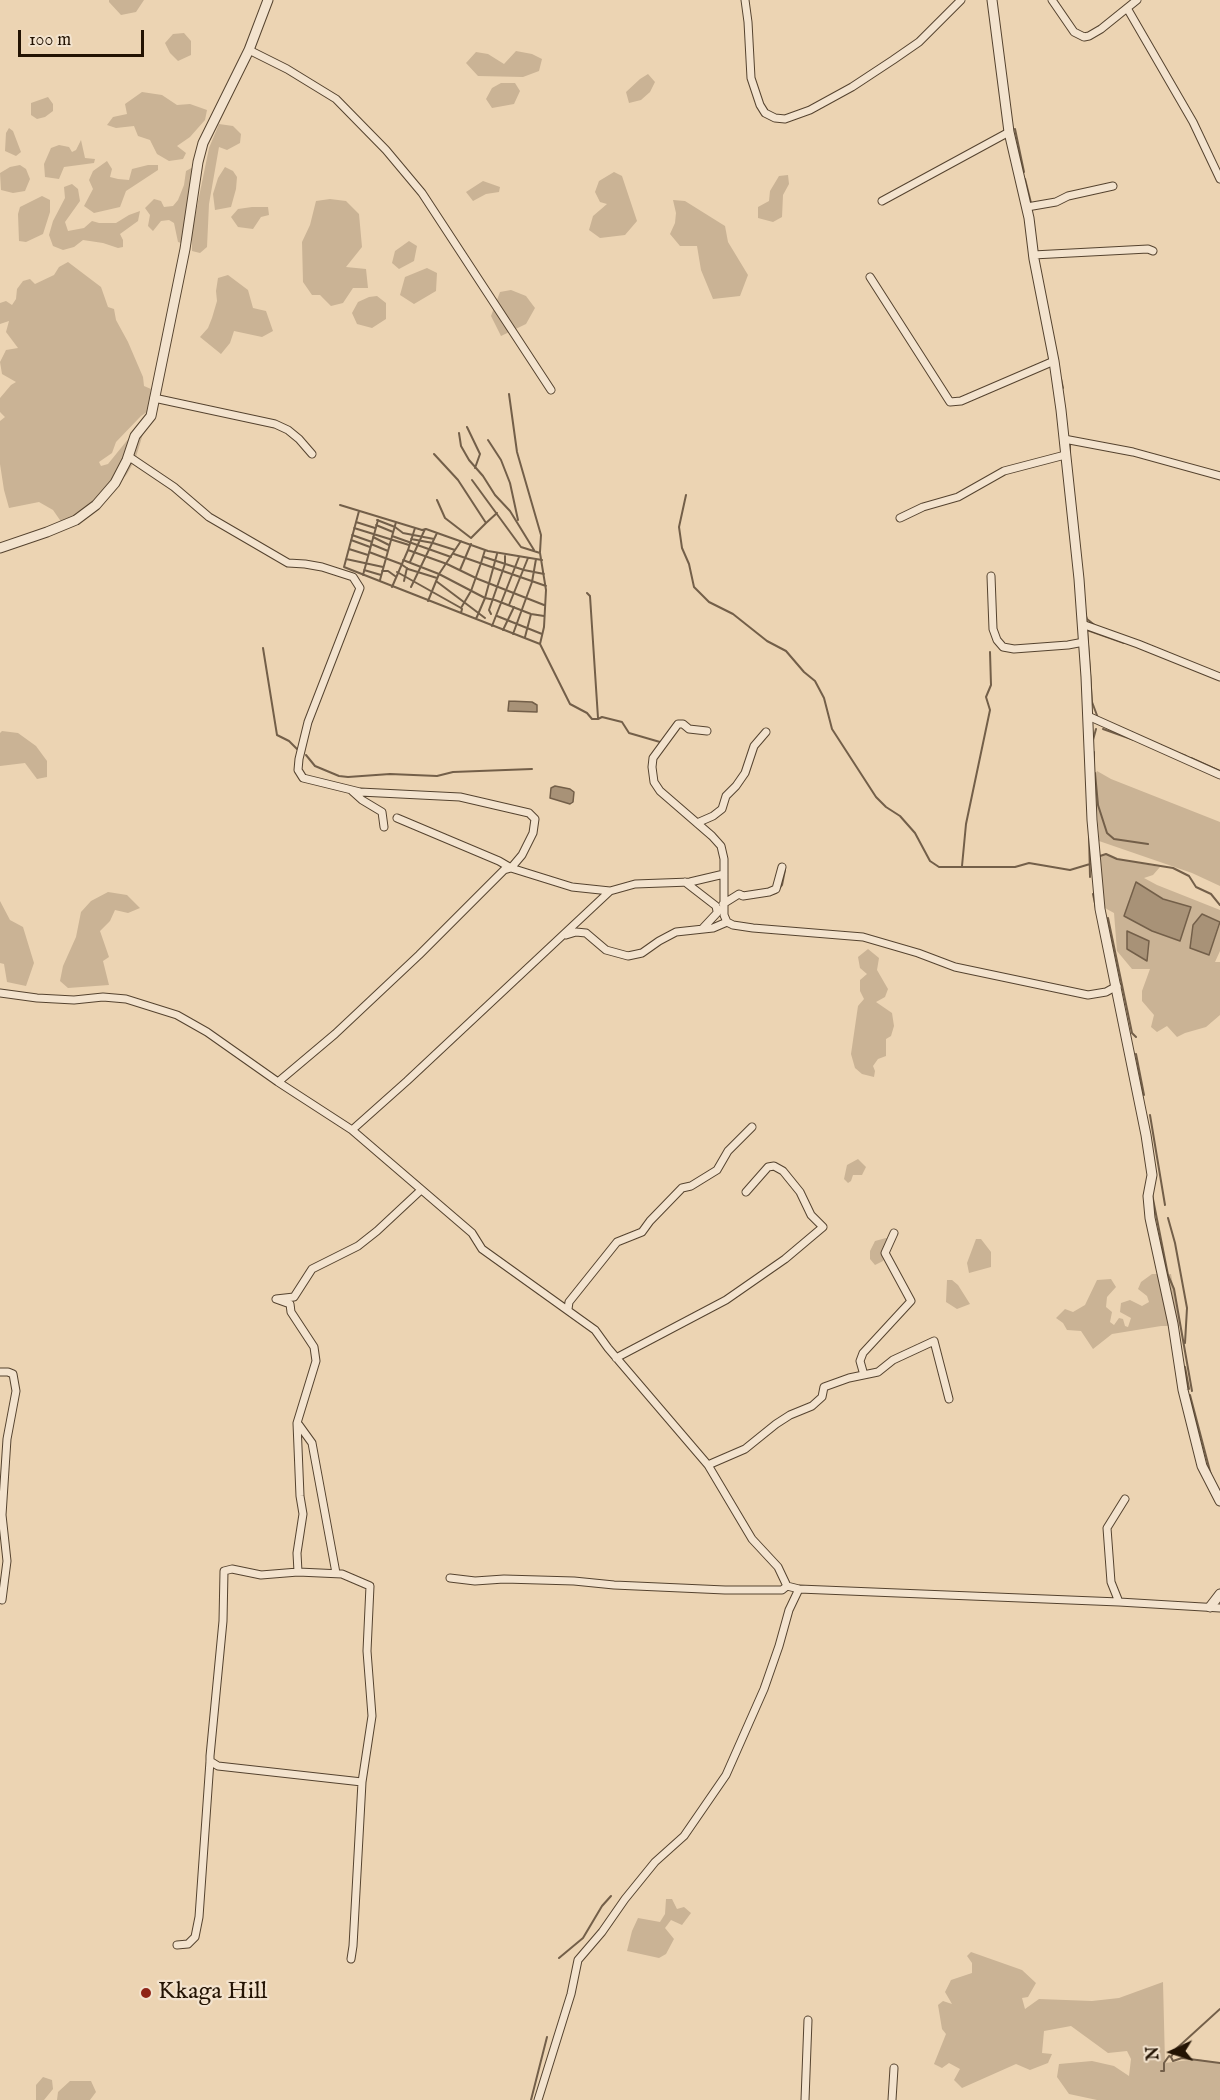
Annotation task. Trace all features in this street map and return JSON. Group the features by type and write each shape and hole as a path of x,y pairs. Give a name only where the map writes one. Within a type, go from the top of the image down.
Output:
{"street":[{"path":"0,548 76,520 96,505 115,483 135,436 151,416 185,249 203,143 249,50 268,0"},
{"path":"745,0 751,78 760,105 765,113 775,118 785,119 810,111 893,60 919,42 961,0"},
{"path":"992,0 1009,132 1027,207 1033,255 1054,361 1064,439 1084,642 1096,876 1152,1175 1148,1196 1150,1218 1173,1324 1183,1390 1202,1466 1220,1501"},
{"path":"1052,0 1074,32 1084,37 1101,29 1137,0"},
{"path":"1127,8 1193,122 1220,179"},
{"path":"249,50 287,69 336,99 386,150 422,193 551,390"},
{"path":"882,201 1009,132"},
{"path":"1027,207 1056,202 1068,196 1113,186"},
{"path":"1033,255 1148,249 1153,251"},
{"path":"870,277 950,402 961,401 1054,361"},
{"path":"154,398 275,424 288,430 312,454"},
{"path":"1064,439 1133,452 1220,476"},
{"path":"900,518 922,507 958,497 1004,471 1065,455"},
{"path":"128,456 174,487 209,517 288,563 305,564 342,574 352,578 360,588 308,722 298,770 303,778 360,792 460,797 529,813 535,819 533,833 522,855 511,868 499,875 335,1034 278,1082"},
{"path":"992,576 993,629 997,640 1004,647 1014,649 1084,642"},
{"path":"1082,624 1220,677"},
{"path":"1088,716 1220,775"},
{"path":"707,731 689,729 683,724 678,724 653,758 652,768 654,782 660,791 721,846 724,860 724,915 727,922 753,928 863,937 918,953 955,967 1088,995 1106,992 1117,986"},
{"path":"697,824 722,809 726,796 744,773 754,746 766,732"},
{"path":"351,789 362,800 382,812 384,827"},
{"path":"397,818 511,868 572,887 610,891 635,884 685,882 724,874"},
{"path":"703,928 717,913 723,902 739,894 743,896 776,890 783,867"},
{"path":"685,882 716,906 717,911"},
{"path":"352,1130 610,891"},
{"path":"564,936 576,932 586,933 606,950 628,956 642,953 676,932 713,927 727,922"},
{"path":"0,993 74,1000 126,999 177,1015 207,1032 352,1130 472,1233 482,1249 595,1330 616,1358 708,1465 752,1539 778,1567 787,1586"},
{"path":"568,1309 569,1302 617,1242 642,1232 682,1188 691,1186 717,1170 728,1151 752,1127"},
{"path":"616,1358 726,1300 785,1259 823,1227 811,1215 800,1192 783,1171 774,1166 768,1167 746,1192"},
{"path":"298,1572 297,1553 303,1514 300,1497 297,1422 316,1361 314,1347 291,1312 290,1304 276,1299 294,1297 312,1269 358,1246 421,1190"},
{"path":"864,1375 860,1361 862,1353 911,1301 885,1253 894,1233"},
{"path":"708,1465 745,1449 790,1415 812,1406 822,1397 824,1387 878,1372 893,1360 934,1341 949,1399"},
{"path":"0,1372 13,1374 16,1391 8,1439 3,1494 2,1515 7,1561 2,1600"},
{"path":"297,1422 312,1443 336,1573"},
{"path":"1119,1602 1111,1582 1107,1528 1125,1498"},
{"path":"177,1945 188,1944 195,1937 199,1917 223,1621 224,1571 232,1569 261,1575 298,1572 336,1573 370,1586 367,1651 372,1716 362,1782 351,1959"},
{"path":"450,1578 475,1581 504,1579 574,1581 725,1590 782,1590 787,1586"},
{"path":"787,1586 799,1589 1215,1607 1220,1594"},
{"path":"538,2100 571,1994 578,1960 655,1862 684,1836 726,1775 764,1689 789,1610 799,1589"},
{"path":"210,1761 218,1766 362,1782"},
{"path":"805,2100 808,2020"},
{"path":"892,2100 894,2068"}],"shaded area":[{"path":"109,0 144,0 136,12 121,15"},
{"path":"184,33 191,41 191,55 178,61 170,53 165,43 173,34"},
{"path":"516,51 532,54 542,59 539,71 523,77 478,76 466,63 476,52 488,54 504,64"},
{"path":"648,74 655,82 650,92 641,100 629,103 626,92"},
{"path":"501,83 515,83 520,91 514,104 492,108 486,99 492,88"},
{"path":"142,92 162,95 177,105 190,104 207,110 205,120 190,137 177,146 186,153 183,159 169,161 157,154 150,140 138,136 134,126 116,128 107,125 113,117 127,114 125,104"},
{"path":"48,97 53,104 53,111 37,119 31,115 31,103"},
{"path":"219,124 233,126 241,134 240,143 227,150 219,147 209,204 207,247 200,253 192,251 192,231 209,148"},
{"path":"9,128 13,131 21,152 16,156 5,151 6,133"},
{"path":"81,140 85,158 95,159 94,163 64,167 59,179 45,177 44,164 51,148 59,145 69,147 72,152 76,150"},
{"path":"107,161 112,169 110,177 118,179 129,180 132,169 148,165 158,165 158,170 126,191 120,207 94,213 84,206 93,189 89,180 93,171"},
{"path":"20,165 26,169 30,179 25,191 13,193 1,190 0,173 10,167"},
{"path":"195,166 181,243 178,242 174,223 169,220 161,221 153,231 148,226 150,215 145,208 154,199 161,201 164,207 173,206 184,185 186,171"},
{"path":"225,167 233,171 237,177 236,189 231,207 215,210 213,194 218,178"},
{"path":"614,172 622,176 637,221 625,235 600,238 589,230 593,216 607,204 600,202 595,192 599,181"},
{"path":"788,175 789,184 783,195 782,217 773,222 758,218 758,207 769,201 770,191 779,176"},
{"path":"483,181 500,187 499,192 486,194 473,201 466,192"},
{"path":"72,184 78,189 80,201 65,222 68,231 84,228 92,221 116,223 140,211 138,221 120,234 123,247 118,248 83,240 74,247 63,250 53,246 49,235 53,221 65,198 64,187"},
{"path":"42,196 50,200 50,212 43,234 26,242 19,241 20,207"},
{"path":"330,199 346,201 359,214 362,247 346,267 366,269 368,288 353,288 343,303 331,306 320,295 312,295 303,282 302,242 310,225 316,201"},
{"path":"673,200 685,201 725,226 728,242 748,275 740,296 713,299 701,270 697,246 680,246 670,234 676,213"},
{"path":"268,207 269,215 261,217 253,229 238,227 231,217 238,209"},
{"path":"409,241 417,246 414,261 399,269 392,263 395,251"},
{"path":"68,262 101,287 108,307 114,309 116,320 143,377 144,386 151,389 147,412 116,442 112,453 99,462 101,466 108,464 142,422 146,424 135,460 127,474 108,497 62,523 53,510 39,502 9,508 0,464 0,421 5,417 0,412 0,398 16,382 2,374 0,362 6,350 18,348 6,332 9,321 0,324 0,303 6,301 12,305 16,299 17,289 23,281 30,279 35,284 54,275 59,267"},
{"path":"427,268 437,273 436,291 414,304 400,295 405,277"},
{"path":"228,275 248,290 253,308 266,311 273,331 262,337 234,331 230,343 221,354 200,337 208,328 212,318 217,301 218,278"},
{"path":"511,290 526,296 535,308 526,324 501,336 491,316 500,292"},
{"path":"377,296 386,303 386,319 372,328 357,324 352,313 358,302"},
{"path":"509,701 532,702 537,705 537,712 508,711"},
{"path":"2,731 18,733 36,746 47,761 47,777 37,779 25,763 0,766 0,733"},
{"path":"1097,771 1111,779 1220,822 1220,886 1192,873 1099,841 1095,775"},
{"path":"555,786 574,792 573,802 570,804 550,798 551,788"},
{"path":"1106,854 1117,859 1160,867 1153,875 1144,878 1220,910 1220,922 1202,914 1193,925 1190,948 1209,955 1220,924 1220,951 1215,962 1220,962 1220,1015 1206,1027 1177,1037 1167,1026 1157,1032 1151,1027 1154,1015 1142,1001 1142,991 1150,969 1132,969 1117,951 1114,913 1105,908 1100,856","holes":["1136,882 1163,899 1191,907 1179,941 1152,931 1124,916"]},
{"path":"1136,882 1163,899 1191,907 1180,941 1152,931 1124,916"},
{"path":"108,892 127,895 140,908 128,913 115,910 110,921 100,931 109,957 103,961 109,985 68,988 60,981 63,966 76,937 81,912 91,901"},
{"path":"0,901 10,920 23,927 34,963 26,986 7,982 4,964 0,963"},
{"path":"1202,914 1220,922 1209,955 1190,948 1193,925"},
{"path":"1127,931 1149,941 1147,961 1127,949"},
{"path":"868,949 879,958 877,970 888,989 885,997 876,1002 892,1013 894,1026 891,1036 886,1039 886,1056 878,1059 873,1066 874,1077 862,1074 855,1068 851,1054 858,1006 864,999 860,991 860,980 867,974 860,968 858,957"},
{"path":"858,1159 866,1167 862,1175 853,1175 848,1183 844,1179 847,1165"},
{"path":"893,1238 893,1244 883,1261 875,1265 870,1259 870,1251 875,1241"},
{"path":"976,1239 981,1239 991,1252 991,1267 969,1273 967,1263"},
{"path":"1152,1274 1171,1274 1180,1326 1161,1326 1112,1334 1093,1349 1081,1331 1067,1330 1056,1318 1065,1309 1073,1312 1085,1305 1097,1280 1111,1279 1116,1287 1107,1297 1106,1307 1112,1312 1110,1322 1114,1325 1119,1318 1123,1319 1125,1326 1128,1327 1131,1318 1120,1312 1121,1303 1130,1300 1142,1306 1149,1302 1147,1296 1138,1289 1141,1282"},
{"path":"947,1280 952,1280 958,1285 970,1304 957,1309 946,1302"},
{"path":"666,1899 672,1899 677,1909 684,1907 691,1913 682,1925 671,1920 665,1928 674,1939 666,1954 659,1958 627,1951 638,1918 660,1922 665,1914"},
{"path":"971,1952 1022,1970 1036,1983 1028,1997 1022,1998 1025,2009 1039,1999 1092,2001 1119,1998 1163,1982 1165,2063 1197,2059 1220,2063 1220,2100 1097,2100 1069,2094 1057,2077 1059,2064 1092,2061 1114,2066 1129,2076 1131,2059 1127,2051 1108,2053 1071,2026 1044,2031 1042,2053 1052,2054 1048,2063 1030,2070 1016,2064 962,2088 954,2080 960,2069 949,2063 942,2068 934,2064 946,2034 942,2029 938,2005 943,2001 952,2004 945,1992 951,1980 972,1973 972,1963 967,1956"},
{"path":"43,2077 52,2080 53,2089 44,2100 36,2100 36,2085"},
{"path":"70,2081 91,2081 96,2092 90,2100 57,2100 58,2092"}],"waterway":[{"path":"1015,129 1024,172"},
{"path":"1025,179 1031,203"},
{"path":"1061,379 1063,388"},
{"path":"509,394 517,452 541,535 540,552"},
{"path":"467,427 480,454 475,468"},
{"path":"459,433 461,446 469,460 510,511 534,550"},
{"path":"488,440 501,460 510,483 518,520"},
{"path":"1070,444 1070,456"},
{"path":"434,454 458,480 486,523 497,513"},
{"path":"472,480 521,547 540,553 546,590 544,627 540,644"},
{"path":"686,495 679,527 682,548 689,564 694,587 709,602 733,614 767,641 786,651 815,681 824,698 832,729 876,797 900,816 915,833 930,861 939,867 1015,867 1029,863 1070,870 1090,864"},
{"path":"437,500 445,518 471,538 486,523"},
{"path":"340,505 422,530 426,529 488,551 536,559"},
{"path":"359,511 344,567 540,644 570,704 587,713 592,719 602,717 622,722 629,733 660,742"},
{"path":"377,520 403,533 434,539"},
{"path":"363,575 378,520"},
{"path":"356,522 375,528"},
{"path":"380,580 396,522"},
{"path":"376,525 393,532"},
{"path":"354,528 409,545"},
{"path":"392,587 415,528"},
{"path":"410,562 425,529"},
{"path":"411,587 437,533"},
{"path":"352,535 372,542"},
{"path":"392,536 451,557"},
{"path":"373,537 389,545"},
{"path":"411,539 455,550"},
{"path":"351,540 370,547"},
{"path":"428,601 439,574 461,541"},
{"path":"371,544 388,551"},
{"path":"460,570 471,544"},
{"path":"349,549 368,555"},
{"path":"408,550 544,605"},
{"path":"461,613 485,550"},
{"path":"369,552 408,569 437,578"},
{"path":"454,554 546,586"},
{"path":"476,619 485,598 497,554"},
{"path":"491,614 489,610 505,564 505,556"},
{"path":"484,557 544,574"},
{"path":"492,626 519,557"},
{"path":"509,605 528,558"},
{"path":"346,559 383,567"},
{"path":"513,634 532,582 536,559 542,560"},
{"path":"403,560 439,574 485,598 531,614 544,616"},
{"path":"404,581 407,568"},
{"path":"364,570 381,575"},
{"path":"382,571 388,571 395,576"},
{"path":"397,572 461,608"},
{"path":"436,581 485,618"},
{"path":"587,593 590,596 598,718"},
{"path":"503,630 514,607"},
{"path":"1085,613 1087,619 1097,627"},
{"path":"525,637 531,614"},
{"path":"497,616 542,634"},
{"path":"1098,718 1092,702 1087,630 1124,643"},
{"path":"263,648 277,735 289,741 297,749"},
{"path":"962,866 966,824 990,710 986,697 991,685 990,652"},
{"path":"1093,740 1096,729"},
{"path":"1103,729 1134,740"},
{"path":"1094,752 1094,766"},
{"path":"1178,753 1186,756"},
{"path":"306,755 315,766 339,776 348,777 390,774 437,776 453,772 532,769"},
{"path":"1191,758 1220,771"},
{"path":"1095,773 1098,805 1107,833 1114,839 1148,844"},
{"path":"1089,834 1090,877"},
{"path":"1100,856 1106,854 1117,859 1173,868 1189,876 1196,887 1211,894 1220,905"},
{"path":"771,894 776,893 782,885 785,870"},
{"path":"1093,894 1096,908"},
{"path":"1108,918 1132,1033 1136,1037"},
{"path":"1136,1054 1144,1095"},
{"path":"1150,1115 1165,1205"},
{"path":"1152,1194 1168,1275 1174,1289 1192,1391"},
{"path":"1168,1218 1187,1308 1185,1343"},
{"path":"1185,1367 1189,1389"},
{"path":"1190,1395 1211,1475"},
{"path":"559,1958 583,1938 602,1906 611,1896"},
{"path":"1171,2057 1176,2049 1220,2009"},
{"path":"531,2100 547,2037"},
{"path":"1161,2071 1164,2071 1164,2063 1169,2056 1173,2061 1182,2058 1220,2063"}],"place":[{"name":"Kkaga Hill","path":"146,1993"}]}
